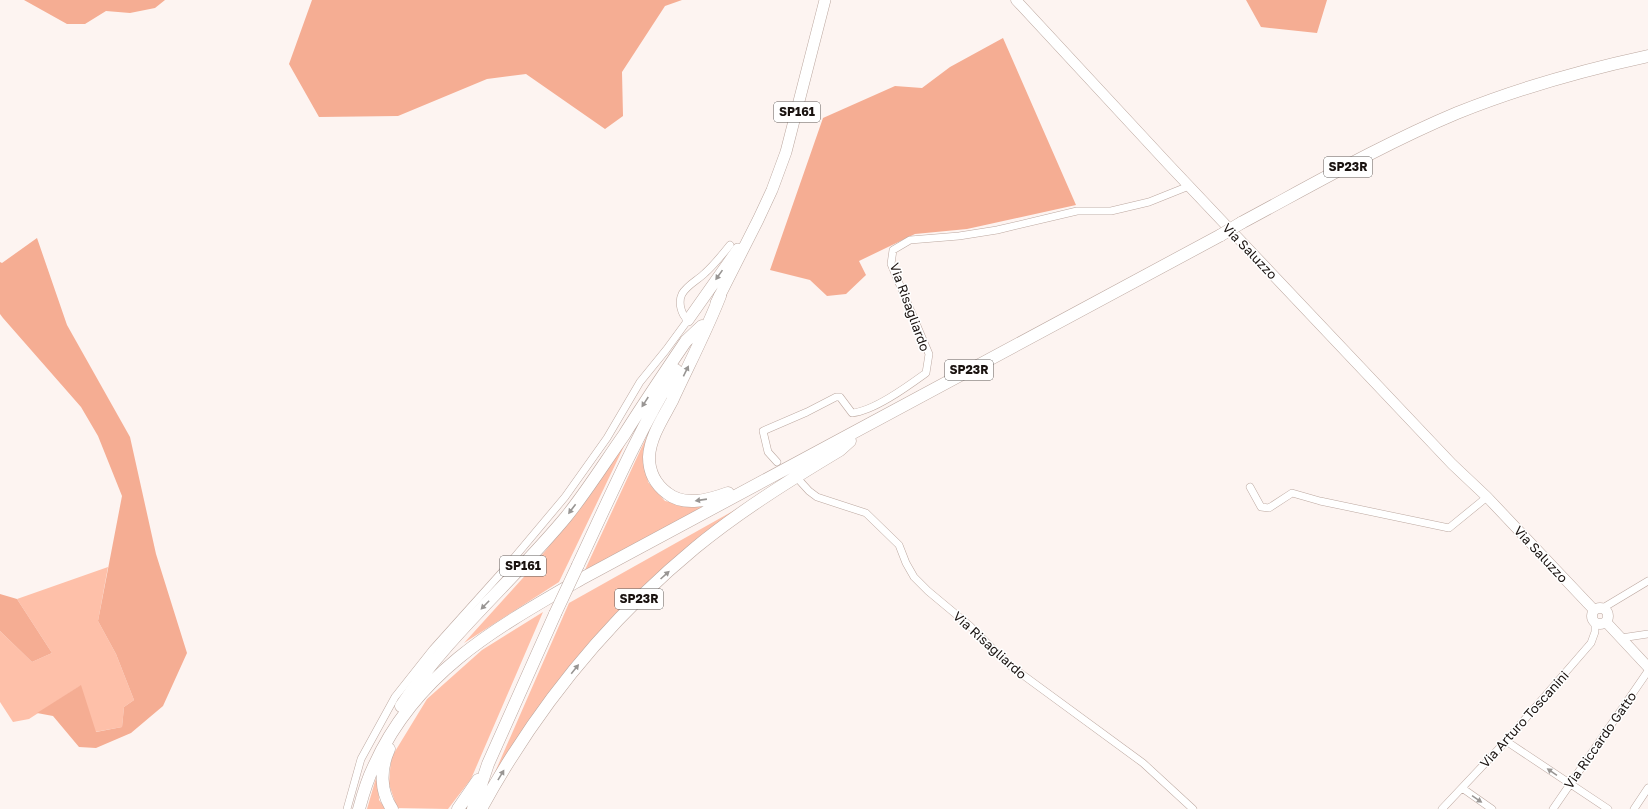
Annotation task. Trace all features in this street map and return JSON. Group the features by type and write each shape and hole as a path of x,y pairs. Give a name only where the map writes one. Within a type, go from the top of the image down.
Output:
{"highway":[{"name":"SP23R","path":"359,809 374,765 384,745 406,710 434,679 471,647 516,616 581,579 845,441 1101,303 1406,136 1508,94 1558,77 1648,56"},
{"name":"SP23R","path":"1243,226 1408,142 1458,120 1511,99 1561,83 1648,62"},
{"name":"SP161","path":"720,296 713,315 651,445 650,464 653,477 658,484 668,494 684,500 694,501 713,498 736,490 796,458 845,441"},
{"name":"SP161","path":"473,809 488,764 626,461 657,401 702,326"},
{"name":"SP161","path":"356,809 362,784 374,753 393,718 407,697 455,637 517,572 567,516 603,466 686,341 702,326"},
{"name":"SP23R","path":"392,809 384,792 383,774 388,752 393,740 410,714 425,695 470,654 518,620 845,441"},
{"name":"SP23R","path":"481,809 511,758 554,695 593,648 645,593 678,562 731,521 772,492 840,450 845,441"},
{"path":"458,809 488,764"}],"main road":[{"name":"SP161","path":"702,326 720,296 772,190 786,152 825,0"},
{"name":"Via Saluzzo","path":"1016,0 1189,186 1452,464 1488,497 1598,609"},
{"path":"688,320 758,220"},
{"path":"1598,609 1608,614 1606,622 1598,625 1591,617 1598,609"},
{"path":"1606,622 1648,667"}],"street":[{"name":"Via Risagliardo","path":"777,462 768,452 763,431 801,415 836,397 840,397 852,413 865,410 900,392 926,373 929,354 891,264 893,250 910,240 959,236 997,230 1077,211 1111,211 1149,202 1189,186"},
{"path":"347,809 361,759 395,697 433,649 503,571 565,497 607,438 640,382 688,320 684,317 681,306 682,294 706,272 730,246"},
{"name":"Via Risagliardo","path":"799,480 816,497 866,513 899,545 906,563 914,577 928,591 970,626 1008,664 1143,763 1193,809"},
{"path":"1250,487 1261,507 1269,508 1292,493 1449,528 1488,497"},
{"path":"1598,609 1648,581"},
{"name":"Via Arturo Toscanini","path":"1442,809 1506,741 1591,643 1595,632 1595,623"},
{"path":"1621,638 1648,634"},
{"name":"Via Riccardo Gatto","path":"1553,809 1648,671"},
{"path":"1506,741 1608,809"},
{"path":"1462,788 1492,809"},
{"path":"1634,809 1648,788"}],"shaded area":[{"path":"24,0 165,0 155,8 130,13 106,11 85,24 67,24"},
{"path":"312,0 682,0 665,6 622,72 623,116 605,129 526,74 487,79 398,116 319,117 289,64"},
{"path":"1246,0 1327,0 1317,33 1261,27"},
{"path":"1003,38 1076,205 967,229 915,234 859,261 866,275 846,294 827,296 810,280 770,270 823,118 895,86 922,88 950,67"},
{"path":"37,238 67,325 130,437 156,554 187,653 163,706 131,733 96,748 79,747 53,716 37,713 81,685 96,732 122,727 124,707 134,700 116,654 98,621 122,496 98,436 81,407 0,314 0,262 2,263"},
{"path":"652,425 645,451 648,482 665,501 687,505 710,503 584,572"},
{"path":"628,438 559,582 464,643 531,569 576,512"},
{"path":"749,502 628,601 551,690 485,795 569,603"},
{"path":"108,567 98,621 116,654 134,700 124,707 122,727 95,732 80,686 29,719 13,722 0,702 0,631 32,662 52,653 17,599"},
{"path":"0,594 17,599 52,653 32,662 0,631"},
{"path":"543,612 471,779 448,809 397,808 389,784 391,758 427,699 482,650"},
{"path":"378,771 379,800 386,809 367,809"}]}
